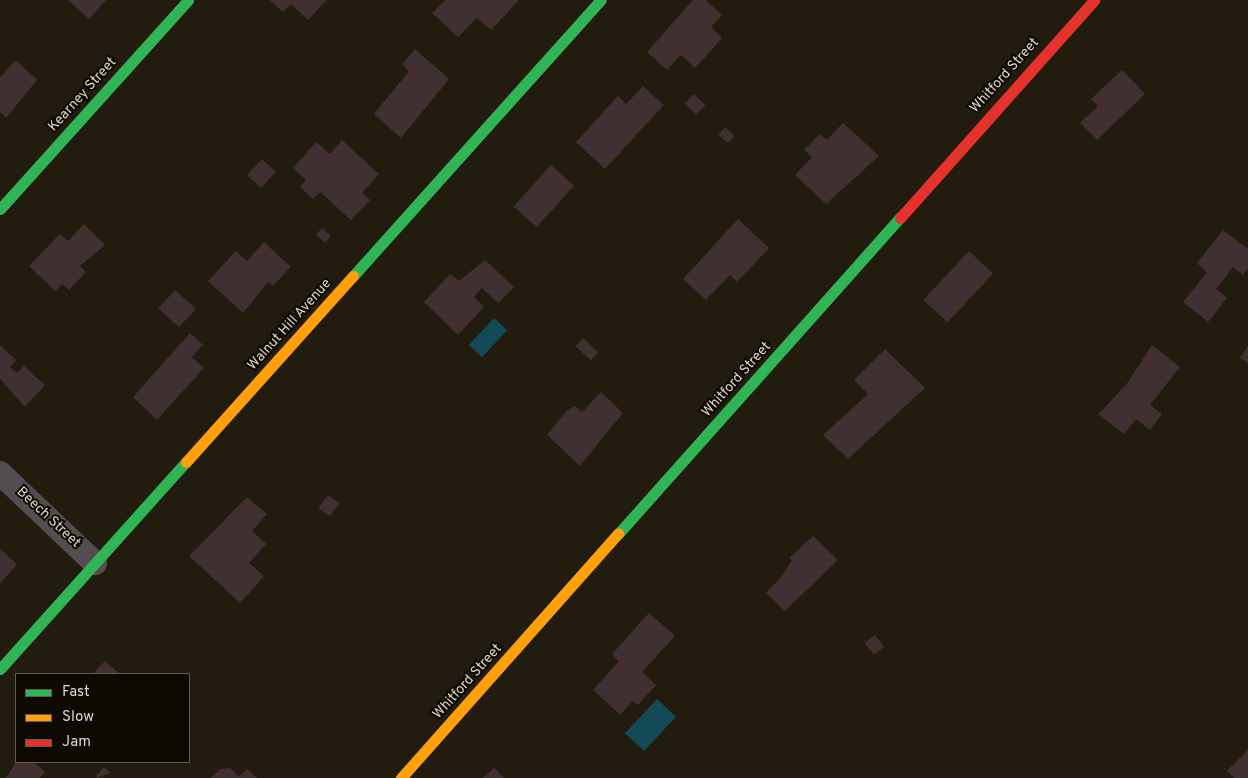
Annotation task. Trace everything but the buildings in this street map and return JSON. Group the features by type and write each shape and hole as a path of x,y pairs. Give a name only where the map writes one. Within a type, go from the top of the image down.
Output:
{"street":[{"name":"Kearney Street","path":"0,209 188,0"},
{"name":"Walnut Hill Avenue","path":"0,669 601,0"},
{"name":"Whitford Street","path":"401,778 1094,0"},
{"name":"Beech Street","path":"0,473 95,563"}],"water":[{"path":"494,318 507,330 482,357 469,345"},
{"path":"657,699 676,717 644,751 625,733"}],"traffic: fast":[{"path":"0,209 188,0"},
{"path":"353,276 601,0"},
{"path":"618,534 900,218"},
{"path":"0,669 186,462"}],"traffic: slow":[{"path":"186,462 353,276"},
{"path":"401,778 618,534"}],"traffic: jam":[{"path":"900,218 1094,0"}]}
